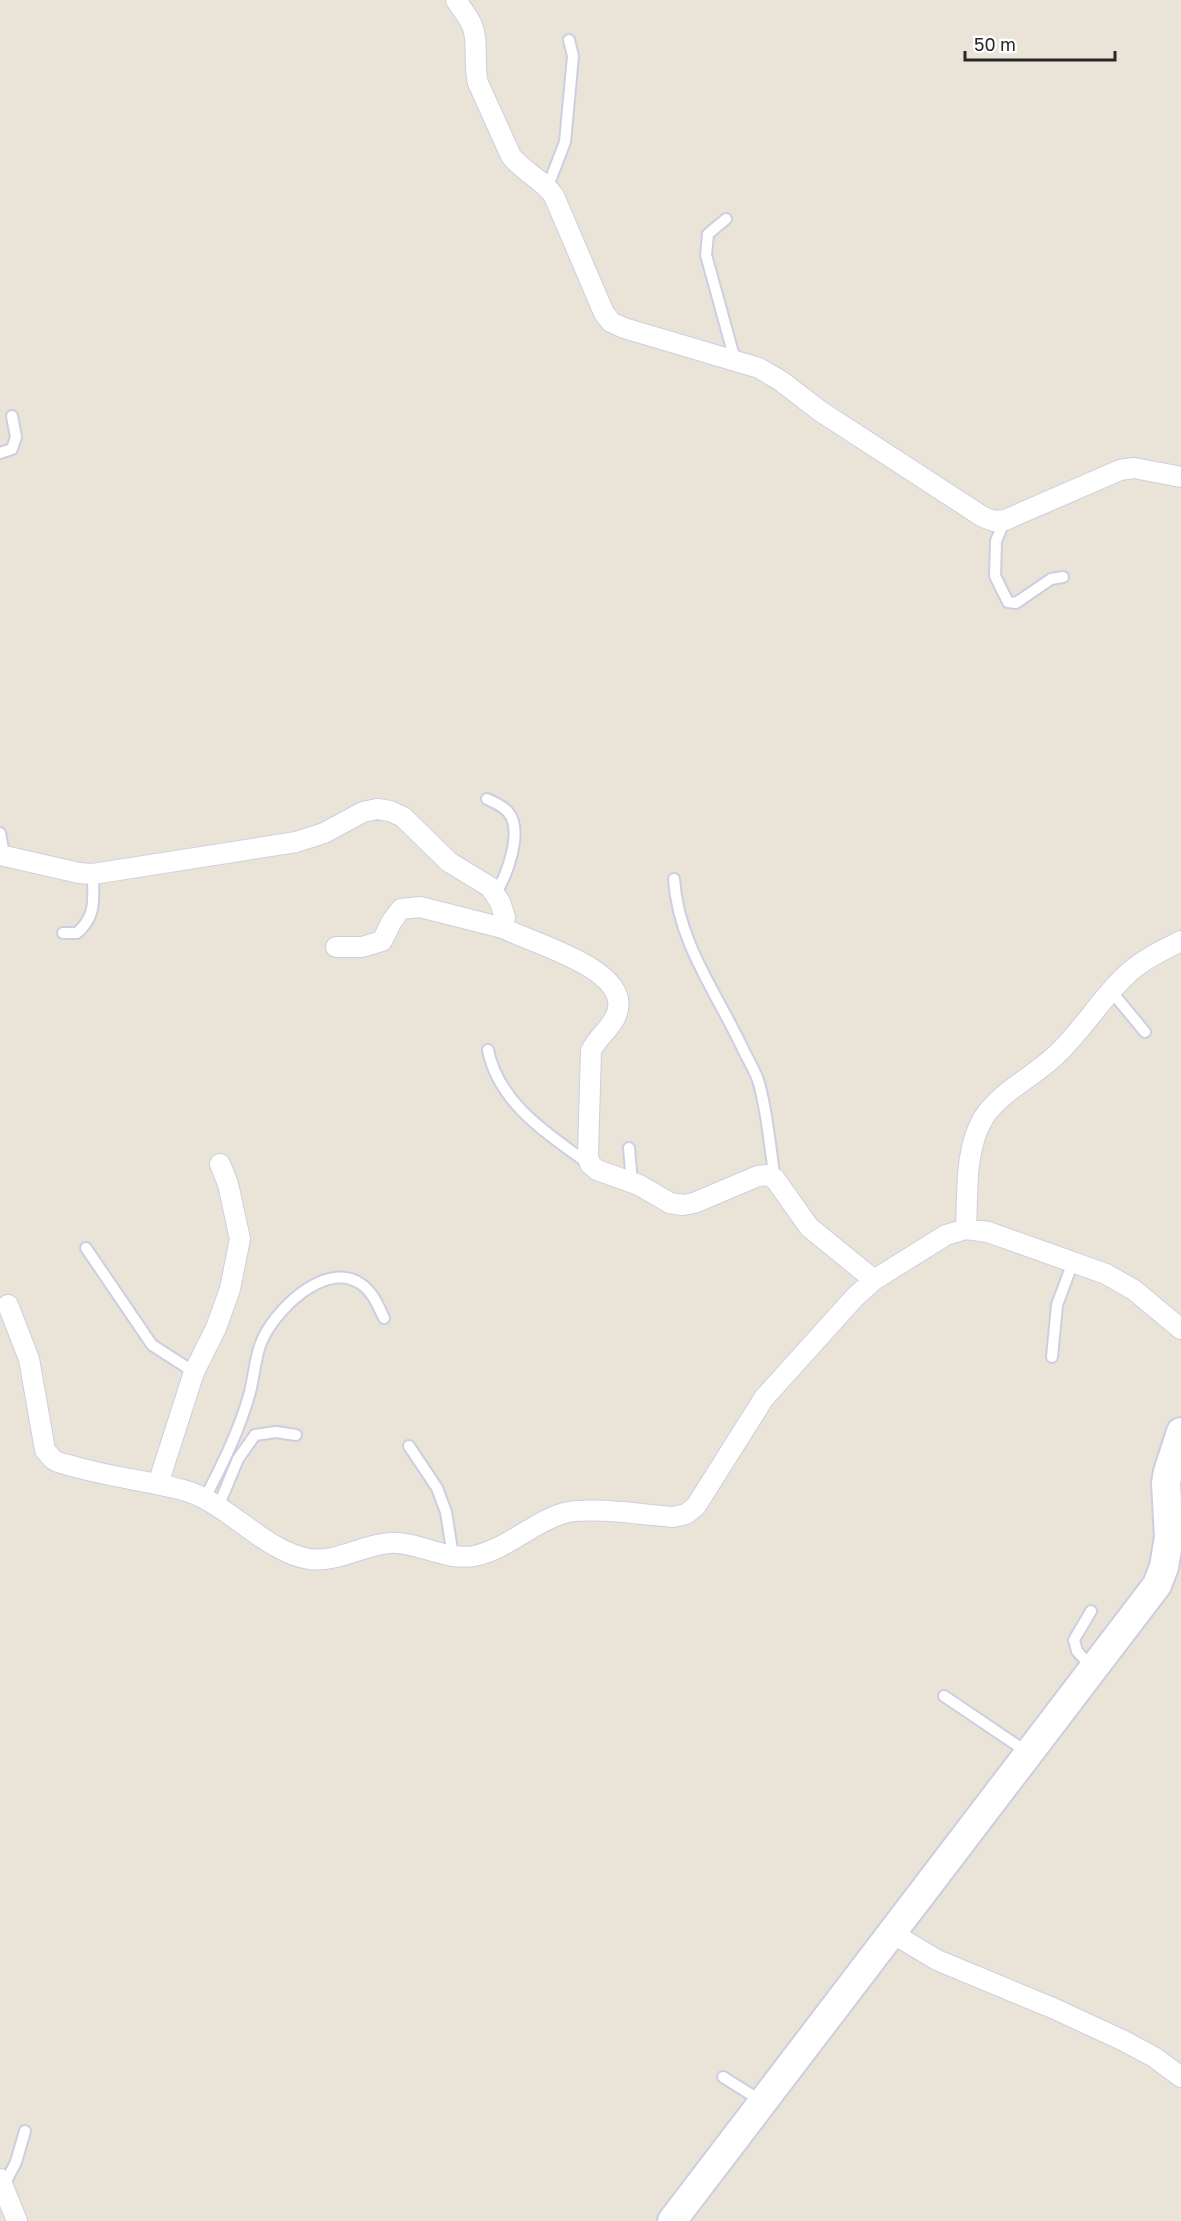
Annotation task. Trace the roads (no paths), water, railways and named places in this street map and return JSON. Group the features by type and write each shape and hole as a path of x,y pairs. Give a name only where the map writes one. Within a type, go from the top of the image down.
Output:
{"street":[{"path":"456,0 472,25 478,83 511,156 517,164 548,186 604,313 611,322 624,328 759,368 781,381 820,411 983,517 994,520 1005,520 1120,470 1142,469 1181,477"},
{"path":"2,855 93,874 296,842 311,838 363,812 390,811 403,818 449,862 490,887 505,917 503,928"},
{"path":"336,947 362,947 382,940 401,909 420,907 503,928 573,958 611,984 617,993 619,1004 617,1015 595,1043 590,1061 591,1101 588,1155 590,1164 597,1170 632,1183 670,1203 683,1205 694,1203 758,1176 767,1175 775,1179 809,1227 874,1280"},
{"path":"966,1230 969,1162 974,1139 985,1117 1001,1099 1064,1047 1111,991 1135,967 1181,941"},
{"path":"158,1484 194,1372 220,1318 230,1288 240,1239 228,1184 220,1164"},
{"path":"8,1305 28,1359 45,1450 54,1460 99,1473 190,1492 212,1503 246,1528 297,1556 312,1560 328,1558 376,1544 392,1543 453,1556 471,1557 486,1553 568,1512 584,1510 673,1517 686,1514 696,1506 777,1381 855,1297 874,1280 946,1235 966,1230 988,1232 1106,1274 1134,1290 1181,1329"},
{"path":"672,2221 1157,1585 1164,1567 1169,1537 1175,1457"},
{"path":"892,1934 937,1960 1055,2009 1122,2040 1154,2057 1181,2077"},
{"path":"2,2183 17,2221"}],"lane":[{"path":"548,186 565,142 573,56 569,40"},
{"path":"726,219 708,234 706,255 735,360"},
{"path":"0,453 12,448 16,437 12,416"},
{"path":"1005,520 996,542 995,576 1008,602 1016,603 1051,579 1063,577"},
{"path":"488,799 507,811 514,821 510,865 505,879 495,894"},
{"path":"0,833 2,855"},
{"path":"63,933 77,933 87,924 92,915 93,874"},
{"path":"674,879 675,902 682,927 706,981 758,1080 775,1179"},
{"path":"1111,991 1145,1032"},
{"path":"488,1050 491,1066 506,1092 533,1123 590,1164"},
{"path":"629,1148 632,1183"},
{"path":"86,1248 152,1345 194,1372"},
{"path":"1052,1357 1057,1305 1073,1262"},
{"path":"212,1503 249,1393 261,1343 279,1312 308,1288 327,1280 346,1279 359,1283 371,1293 384,1318"},
{"path":"212,1503 255,1434 276,1431 296,1435"},
{"path":"410,1446 437,1488 446,1512 453,1556"},
{"path":"1091,1611 1074,1640 1077,1651 1094,1670"},
{"path":"944,1696 1029,1754"},
{"path":"723,2078 763,2102"},
{"path":"2,2183 16,2162 25,2131"}]}
